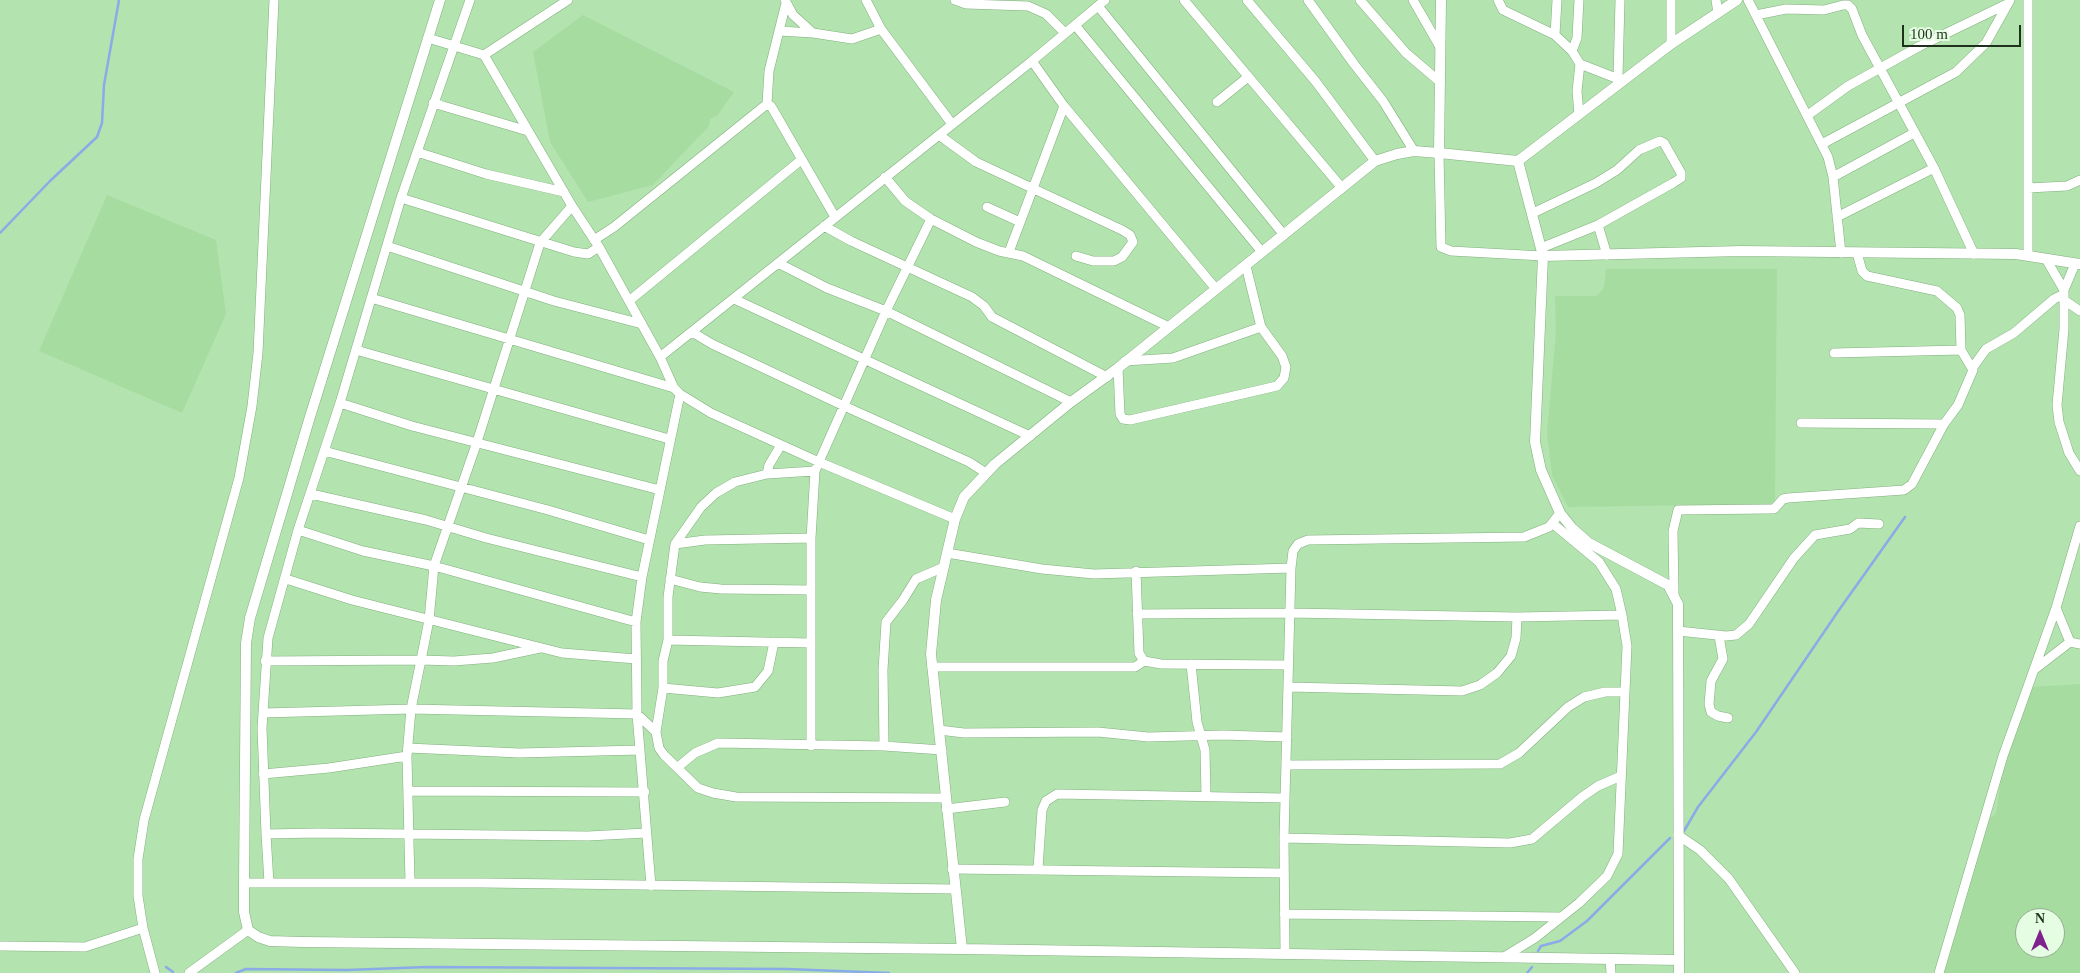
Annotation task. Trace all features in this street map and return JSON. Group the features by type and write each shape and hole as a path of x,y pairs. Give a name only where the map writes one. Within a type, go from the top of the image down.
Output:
{"street":[{"path":"155,973 143,928 138,896 138,859 144,820 239,478 252,406 258,345 274,0"},
{"path":"440,0 312,410 250,618 246,643 244,883 244,912 248,930 258,937 270,941 302,942 962,949 1679,960"},
{"path":"269,882 263,774 265,661 268,638 286,579 298,530 340,403 401,198 470,0"},
{"path":"550,10 554,0"},
{"path":"484,55 568,0"},
{"path":"866,0 881,29 952,124"},
{"path":"955,0 981,5 1028,6 1046,14 1065,33"},
{"path":"1184,0 1342,188"},
{"path":"1247,0 1316,82 1374,161"},
{"path":"1308,0 1383,101 1414,151"},
{"path":"1360,0 1406,53 1440,82"},
{"path":"1413,0 1440,47"},
{"path":"1441,0 1439,153 1441,247 1451,251 1607,255 1741,251 2028,255 2077,264 2064,295 2057,405 2064,440 2080,471"},
{"path":"1498,0 1503,10 1554,35 1572,51 1580,64 1621,80"},
{"path":"1554,35 1557,0"},
{"path":"1572,51 1577,38 1579,0"},
{"path":"1620,0 1621,80"},
{"path":"1671,0 1671,44"},
{"path":"1716,0 1718,13"},
{"path":"962,949 932,667 932,621 955,519 964,496 986,473 1071,402 1107,377 1374,161 1414,151 1518,161 1621,80 1736,0"},
{"path":"1748,0 1822,144 1833,176 1840,253"},
{"path":"2028,0 2028,255"},
{"path":"786,2 800,23 813,33"},
{"path":"401,198 540,243 588,254 614,227 767,104 768,71 786,2"},
{"path":"1808,114 1848,86 2009,2"},
{"path":"1822,144 1956,72 1986,43 2009,2"},
{"path":"660,357 939,136 1102,3 1284,235"},
{"path":"1756,15 1786,9 1824,10 1848,5 1852,9 1862,35 1934,168 1974,254"},
{"path":"1075,25 1262,252"},
{"path":"779,31 813,33 852,39 881,29"},
{"path":"428,38 454,44 484,55 572,206 597,244 677,391 660,490 642,577 636,622 637,714 645,792 650,886"},
{"path":"1032,61 1064,106 1216,289"},
{"path":"1579,114 1577,91 1580,64"},
{"path":"1217,102 1248,77"},
{"path":"433,103 528,131"},
{"path":"767,104 771,106 835,217"},
{"path":"1009,252 1032,189 1046,159 1054,128 1064,106"},
{"path":"1833,176 1914,133"},
{"path":"939,136 976,162 1122,230 1130,235 1133,242 1122,257 1114,261 1093,261 1076,256"},
{"path":"1532,213 1596,183 1617,170 1639,150 1655,142 1664,143 1681,173 1681,178 1598,225 1542,252"},
{"path":"417,152 486,174 564,192"},
{"path":"628,301 801,160"},
{"path":"1518,161 1542,252 1536,442 1541,470 1560,513 1589,543 1668,585 1678,604 1679,973"},
{"path":"1838,218 1934,168"},
{"path":"885,177 904,202 931,219 976,242 999,251 1023,256 1169,327"},
{"path":"2028,188 2067,186 2080,180"},
{"path":"410,882 407,752 411,709 429,620 434,566 462,488 540,243 572,206"},
{"path":"988,207 1020,222"},
{"path":"811,746 811,538 817,467 886,311 931,219"},
{"path":"1598,225 1607,255"},
{"path":"824,226 908,268 972,297 984,306 992,317 1107,377"},
{"path":"387,246 589,311 642,324"},
{"path":"1857,253 1862,271 1867,276 1937,291 1948,299 1960,315 1961,350 1973,367"},
{"path":"2046,258 2064,295 2080,311"},
{"path":"778,263 827,288 886,311 1071,402"},
{"path":"1122,365 1120,414 1123,419 1130,420 1277,386 1284,378 1286,367 1282,356 1261,327 1246,266"},
{"path":"1674,594 1673,531 1678,510 1769,509 1774,508 1783,499 1788,498 1904,490 1912,484 1944,424 1958,405 1970,381 1973,367 1986,349 2014,333 2054,299 2064,295"},
{"path":"372,298 510,338 677,391 711,413 781,445 817,467 955,519"},
{"path":"734,299 1030,436"},
{"path":"1122,365 1173,358 1261,327"},
{"path":"692,332 712,344 844,406 969,462 986,473"},
{"path":"356,350 669,439"},
{"path":"1834,352 1961,350"},
{"path":"340,403 412,426 660,490"},
{"path":"1801,423 1944,424"},
{"path":"767,474 768,465 781,445"},
{"path":"324,451 548,510 649,540"},
{"path":"817,467 767,474 735,482 716,493 701,507 675,544 670,579 668,640 663,661 663,688 656,732 657,739 664,755 678,766 698,788 713,793 736,797 946,798"},
{"path":"311,494 449,526 486,538 642,577"},
{"path":"1285,954 1284,838 1289,613 1293,551 1298,544 1308,540 1524,537 1549,527 1560,513"},
{"path":"1504,958 1536,938 1607,876 1615,864 1618,854 1627,646 1622,615 1616,589 1599,562 1552,522"},
{"path":"1678,632 1719,636 1736,635 1744,629 1794,558 1816,535 1850,528 1858,523 1879,524"},
{"path":"1939,973 2003,756 2056,608 2080,526"},
{"path":"298,530 364,551 434,566 636,622"},
{"path":"675,544 705,540 811,538"},
{"path":"947,553 1068,572 1111,573 1291,568"},
{"path":"884,746 883,670 886,622 903,600 916,578 944,567"},
{"path":"1136,571 1139,653 1144,661"},
{"path":"286,579 429,620 542,648 571,654 636,659"},
{"path":"670,579 700,587 722,589 811,590"},
{"path":"2056,608 2070,642"},
{"path":"1137,614 1289,613 1517,617 1622,615"},
{"path":"1288,687 1462,691 1480,685 1496,673 1511,656 1516,638 1517,617"},
{"path":"1719,636 1723,659 1711,681 1708,704 1711,712 1728,718"},
{"path":"668,640 811,643"},
{"path":"663,688 718,693 755,687 768,672 774,642"},
{"path":"2035,669 2070,642 2080,644"},
{"path":"265,661 454,661 492,658 542,648"},
{"path":"932,667 1135,667 1144,661 1161,664 1288,665"},
{"path":"1191,664 1197,722 1205,750 1206,796"},
{"path":"1287,765 1500,764 1518,753 1568,707 1584,697 1605,692 1624,692"},
{"path":"264,713 411,709 637,714 656,732"},
{"path":"939,730 964,732 1098,732 1148,737 1287,737"},
{"path":"639,734 656,732"},
{"path":"678,766 700,751 718,743 884,746 942,750"},
{"path":"263,774 329,768 407,752 519,753 640,750"},
{"path":"1284,838 1510,842 1532,839 1582,797 1598,786 1621,776"},
{"path":"409,791 645,792"},
{"path":"1038,868 1042,810 1046,800 1057,794 1286,798"},
{"path":"946,810 1005,802"},
{"path":"266,834 409,833 539,836 646,833"},
{"path":"1678,835 1700,850 1729,879 1795,973"},
{"path":"952,869 1038,868 1284,873"},
{"path":"244,883 410,882 955,888"},
{"path":"1284,914 1560,917"},
{"path":"0,946 85,947 143,928"},
{"path":"189,973 248,930"},
{"path":"1610,959 1611,973"}],"shaded area":[{"path":"583,15 734,92 718,115 710,119 709,126 653,185 588,202 550,142 533,52"},
{"path":"107,195 216,240 226,314 182,413 39,351"},
{"path":"1606,269 1777,269 1775,500 1771,504 1568,507 1552,475 1547,433 1556,332 1555,296 1597,296 1604,288"},
{"path":"2080,684 2080,973 1940,973 1986,820 1996,814 2001,779 2030,687"}],"waterway":[{"path":"0,233 50,181 97,137 102,123 104,85 119,0"},
{"path":"1684,831 1698,807 1756,732 1905,517"},
{"path":"1538,951 1541,946 1560,941 1587,921 1670,838"},
{"path":"166,967 173,972"},
{"path":"236,973 246,969 347,970 427,967 787,969 889,973"},
{"path":"1527,973 1532,967"}]}
